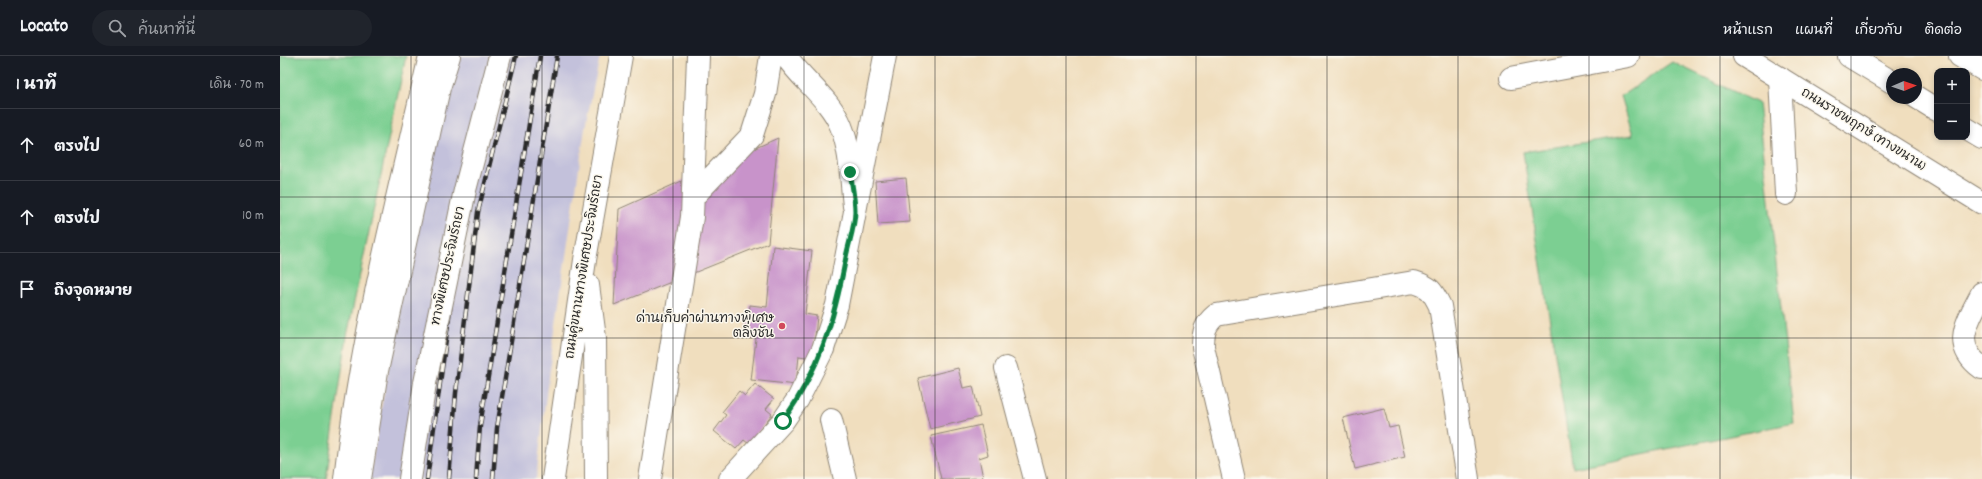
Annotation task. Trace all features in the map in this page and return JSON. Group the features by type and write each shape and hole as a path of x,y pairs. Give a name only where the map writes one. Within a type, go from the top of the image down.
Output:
{"main road":[{"path":"345,479 350,435 376,287 430,56"},
{"path":"360,479 377,371 439,88 449,56"},
{"name":"ทางพิเศษประจิมรัถยา","path":"410,479 425,383 465,190 500,56"},
{"name":"ถนนคู่ขนานทางพิเศษประจิมรัถยา","path":"553,479 585,260 621,56"},
{"path":"650,479 692,217 698,56"},
{"path":"693,197 752,135 765,94 771,56"},
{"path":"786,56 795,70 827,104 841,125 847,146 855,212"},
{"path":"730,479 783,421 811,376 823,349 837,306 885,56"},
{"path":"1511,78 1628,56"},
{"name":"ถนนราชพฤกษ์ (ทางขนาน)","path":"1744,56 1982,203"},
{"path":"1849,56 1886,78"},
{"path":"1960,56 1982,69"},
{"path":"1780,78 1786,194"},
{"path":"1922,101 1934,108"},
{"path":"1970,131 1982,138"},
{"path":"585,260 595,338 596,479"},
{"path":"1234,479 1203,347 1203,335 1207,323 1216,315 1414,282 1427,286 1434,294 1440,306 1468,479"},
{"path":"1982,293 1970,317 1964,336 1966,354 1982,368"},
{"path":"1006,368 1035,479"},
{"path":"831,420 845,479"}],"shaded area":[{"path":"442,56 600,56 585,128 549,370 536,479 369,479"}],"green space":[{"path":"280,56 406,56 347,336 326,479 280,479"},
{"path":"1672,62 1758,103 1794,423 1573,468 1523,152 1633,135 1621,96"}],"building":[{"path":"778,138 768,243 614,305 619,209"},
{"path":"906,178 910,222 878,224 875,181"},
{"name":"ด่านเก็บค่าผ่านทางพิเศษ ตลิ่งชัน","path":"773,246 812,251 805,314 817,316 813,358 799,356 796,385 751,380 756,339 746,337 750,305 767,307"},
{"path":"958,368 963,388 973,386 980,417 930,429 918,378"},
{"path":"755,384 774,399 766,409 772,414 749,444 744,440 736,449 714,431 726,415 722,412 739,391 745,396"},
{"path":"1384,408 1389,428 1398,426 1405,457 1355,469 1343,418"},
{"path":"981,425 988,455 979,458 983,478 941,479 931,436"}],"railway":[{"path":"427,479 463,214 495,56"},
{"path":"449,479 456,393 478,212 516,56"},
{"path":"476,479 480,426 540,56"},
{"path":"493,479 497,428 557,56"}],"place":[{"name":"ด่านเก็บค่าผ่านทางพิเศษ ตลิ่งชัน","path":"782,326"}],"route":[{"path":"783,421 811,376 823,349 837,306 855,212 850,172"}]}
